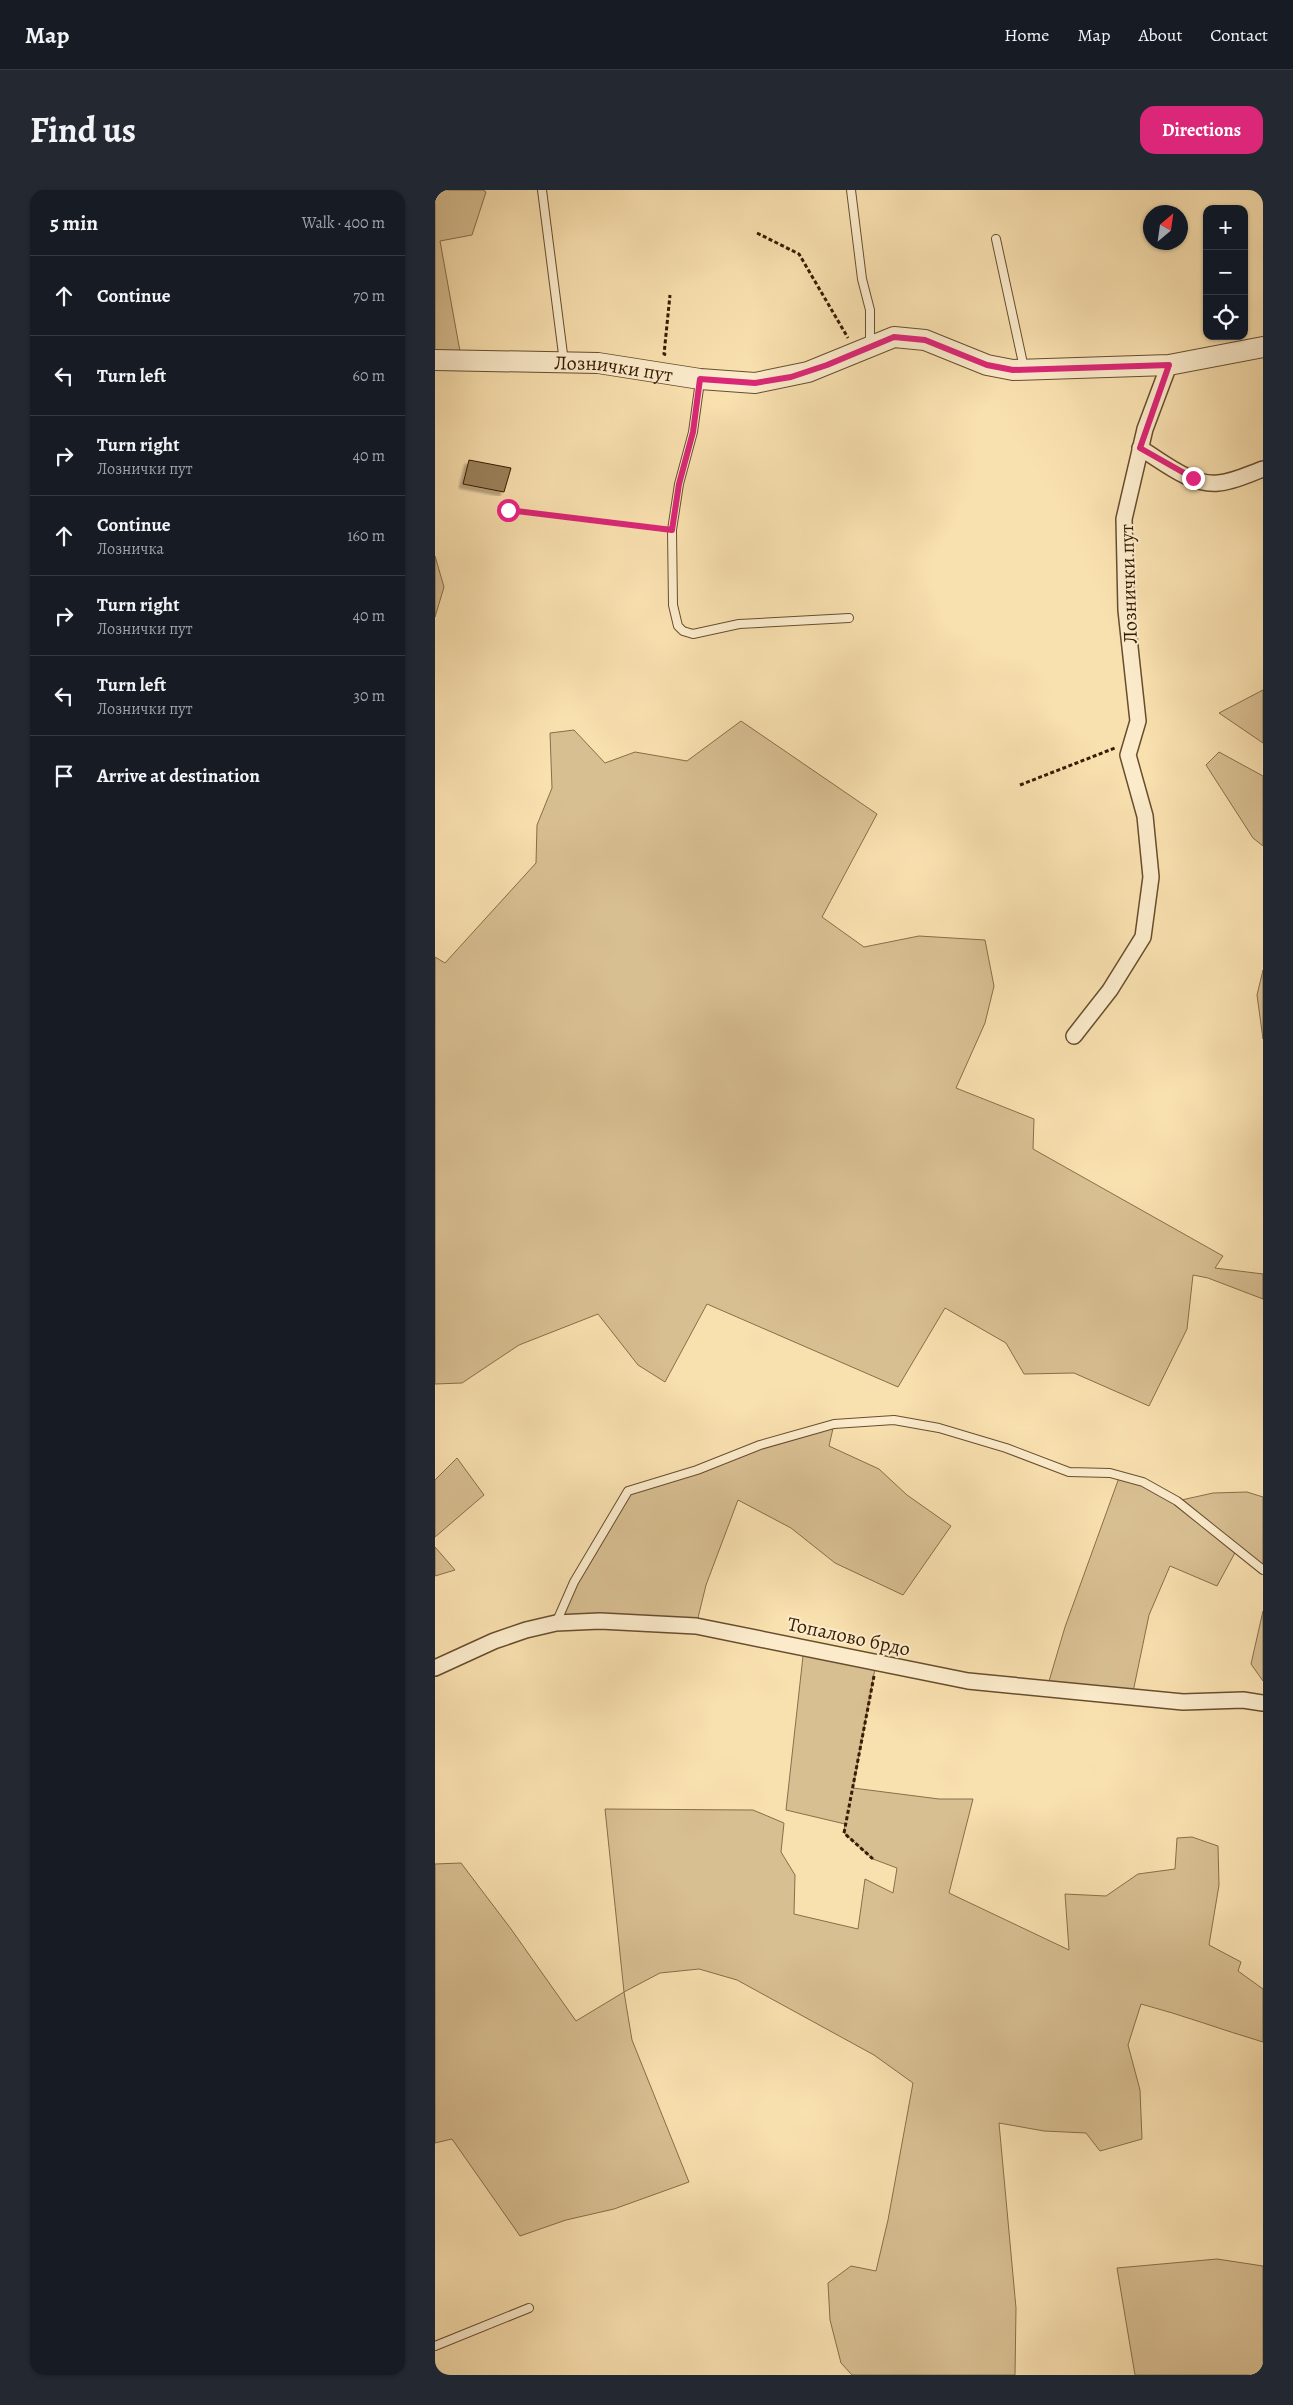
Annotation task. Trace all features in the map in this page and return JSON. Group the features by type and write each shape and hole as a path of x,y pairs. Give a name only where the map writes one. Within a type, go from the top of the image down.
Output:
{"street":[{"name":"Лознички пут","path":"435,360 598,363 700,379 755,383 791,377 827,365 894,337 925,340 987,365 1024,370 1169,365 1263,347"},
{"name":"Лознички пут","path":"1074,1036 1110,990 1143,937 1151,877 1145,816 1128,755 1137,721 1126,610 1124,519 1140,448 1169,365"},
{"path":"1140,448 1193,478 1216,484 1236,479 1263,468"},
{"name":"Топалово брдо","path":"435,1668 494,1641 556,1623 600,1621 696,1626 968,1681 1183,1702 1243,1700 1263,1703"}],"lane":[{"path":"542,190 564,362"},
{"path":"851,190 862,280 870,310 863,349"},
{"path":"996,239 1024,370"},
{"path":"700,379 693,432 679,484 672,530 673,605 678,626 687,634 693,634 739,624 849,618"},
{"path":"556,1623 573,1582 628,1491 697,1470 760,1445 834,1424 894,1420 939,1428 1006,1448 1069,1472 1110,1473 1143,1482 1177,1501 1263,1570"},
{"path":"435,2346 529,2308"}],"path":[{"path":"757,233 799,254 863,349"},
{"path":"670,295 664,354 672,358"},
{"path":"508,510 672,530"},
{"path":"1019,785 1132,741"},
{"path":"873,1859 844,1833 876,1663"}],"shaded area":[{"path":"435,190 483,190 486,192 472,235 440,241 461,357 435,357"},
{"path":"435,556 444,587 435,617"},
{"path":"1263,690 1263,743 1219,713"},
{"path":"741,721 877,814 822,917 864,947 919,936 985,940 994,986 985,1023 956,1088 1034,1119 1033,1149 1223,1256 1215,1268 1263,1274 1263,1299 1208,1278 1193,1275 1187,1329 1149,1406 1074,1373 1024,1374 1006,1343 945,1308 898,1387 707,1304 665,1382 638,1365 598,1314 519,1345 462,1383 435,1384 435,957 445,963 536,863 537,825 552,788 550,733 574,730 605,763 635,752 687,761"},
{"path":"1219,752 1263,776 1263,846 1253,838 1206,765"},
{"path":"1263,970 1263,1039 1257,995"},
{"path":"834,1424 829,1446 879,1469 907,1495 951,1526 903,1595 835,1563 791,1528 738,1500 706,1585 696,1626 556,1623 574,1582 628,1491"},
{"path":"457,1458 484,1495 435,1537 435,1480"},
{"path":"1120,1475 1177,1501 1213,1493 1247,1492 1263,1497 1263,1570 1237,1549 1217,1586 1170,1566 1149,1615 1133,1692 1047,1688 1065,1627"},
{"path":"435,1547 455,1570 435,1576"},
{"path":"1263,1611 1263,1681 1251,1664"},
{"path":"804,1647 876,1663 853,1788 939,1799 973,1799 949,1893 1069,1950 1065,1894 1106,1896 1138,1874 1175,1869 1177,1838 1192,1837 1218,1846 1219,1885 1209,1945 1241,1962 1238,1971 1263,1989 1263,2042 1141,2004 1128,2045 1140,2090 1142,2139 1100,2151 1086,2133 1044,2131 999,2123 1016,2308 1015,2375 852,2375 841,2363 830,2320 828,2283 851,2266 876,2271 888,2220 913,2083 874,2055 737,1980 699,1969 660,1973 624,1992 605,1809 753,1810 784,1823 781,1852 795,1875 794,1914 858,1929 865,1879 893,1893 897,1868 873,1859 844,1833 845,1824 786,1810"},
{"path":"461,1863 511,1929 576,2021 624,1992 632,2040 689,2182 614,2209 566,2220 520,2236 452,2139 435,2143 435,1864"},
{"path":"1217,2259 1263,2266 1263,2375 1135,2375 1117,2268"}],"building":[{"path":"469,460 511,468 504,492 463,484"}],"route":[{"path":"508,510 672,530 679,484 693,432 700,379 755,383 791,377 827,365 894,337 925,340 940,344 974,360 1000,369 1169,365 1145,429 1140,448 1193,478"}]}
